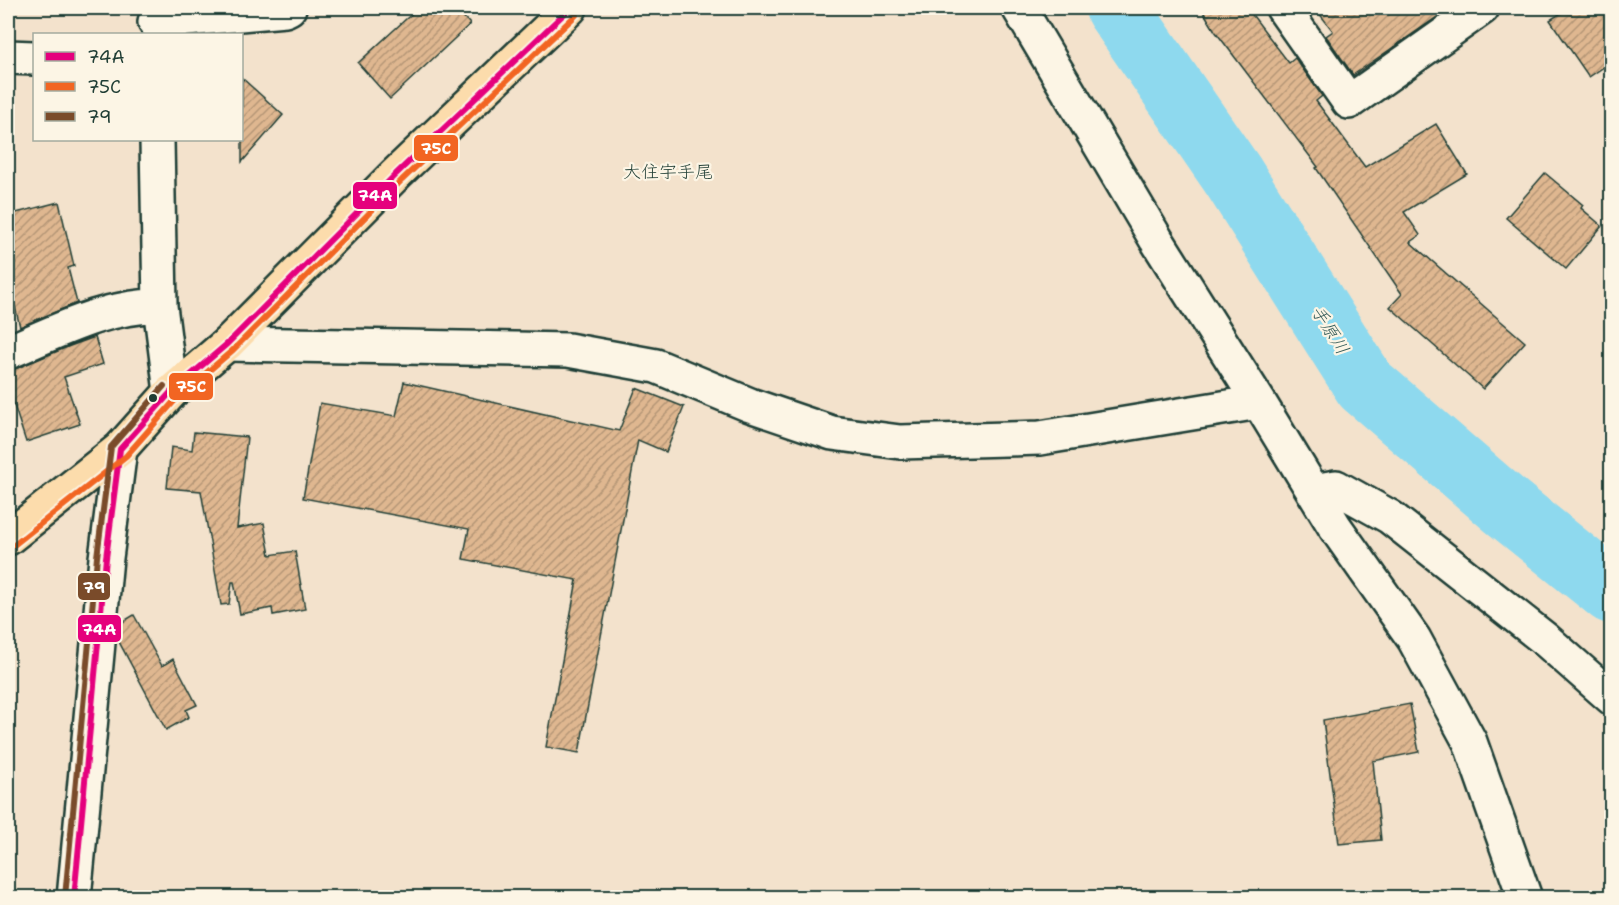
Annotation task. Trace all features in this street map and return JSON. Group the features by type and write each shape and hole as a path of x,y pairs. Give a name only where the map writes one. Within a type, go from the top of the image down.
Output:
{"main road":[{"path":"8,538 120,449 171,392 227,344 396,174 570,8"}],"street":[{"path":"155,21 289,8"},
{"path":"1018,8 1156,239 1335,527 1414,639 1470,742 1525,897"},
{"path":"1283,8 1349,102 1482,8"},
{"path":"8,57 33,58"},
{"path":"157,141 160,306 171,392"},
{"path":"8,352 108,312 142,306 160,306"},
{"path":"227,344 568,350 656,366 750,405 831,433 900,442 1040,438 1259,402"},
{"path":"74,897 106,558 120,449"},
{"path":"1313,491 1336,487 1390,517 1546,640 1611,698"}],"building":[{"path":"418,8 455,8 470,24 390,99 358,63"},
{"path":"1201,8 1247,8 1289,63 1295,58 1322,96 1316,101 1365,167 1436,124 1467,174 1404,212 1420,235 1410,242 1525,342 1483,389 1390,307 1402,294 1316,168 1318,167 1215,31"},
{"path":"1315,8 1450,8 1353,75 1326,36 1333,31"},
{"path":"1569,8 1611,8 1611,62 1589,77 1550,20"},
{"path":"243,79 283,115 242,162 243,141"},
{"path":"1545,173 1583,205 1581,208 1602,226 1566,269 1506,218"},
{"path":"59,202 74,266 68,268 77,303 20,327 8,278 8,215"},
{"path":"95,337 103,364 64,377 80,424 26,442 8,387 8,370"},
{"path":"404,382 619,431 636,388 684,407 666,452 638,440 579,753 546,747 577,580 463,559 469,529 303,498 320,403 396,416"},
{"path":"194,432 247,437 237,528 264,523 270,555 295,551 305,609 273,615 272,608 240,614 234,582 232,582 229,604 221,605 201,491 167,488 171,447 192,450"},
{"path":"134,615 162,666 173,659 197,705 186,710 189,717 166,730 117,638 119,624"},
{"path":"1410,704 1419,752 1373,761 1381,840 1339,844 1323,720"}],"waterway":[{"name":"手原川","path":"1117,8 1233,176 1365,385 1504,505 1612,592"}],"transit line":[{"name":"74A","path":"74,898 106,558 120,449 171,392 227,344 396,174 570,8"},
{"name":"75C","path":"14,545 126,456 177,398 233,350 402,180 576,15"},
{"name":"79","path":"65,897 97,557 111,447 164,386"}],"district":[{"name":"大住宇手尾","path":"668,172"}]}
